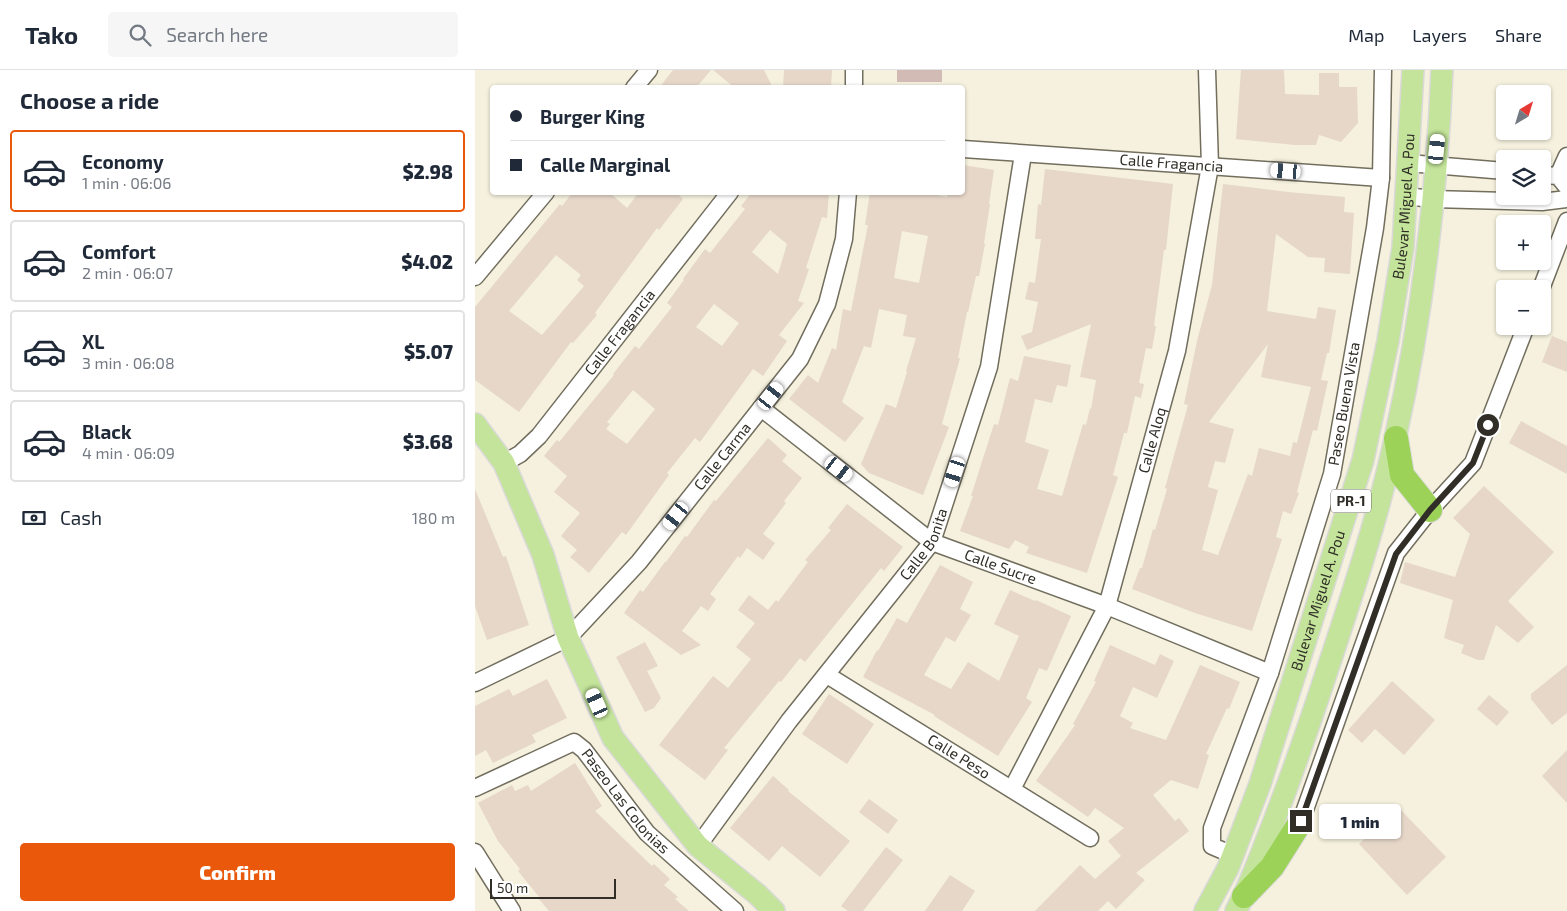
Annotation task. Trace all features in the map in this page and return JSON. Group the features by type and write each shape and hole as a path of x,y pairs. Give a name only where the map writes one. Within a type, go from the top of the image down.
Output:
{"highway":[{"path":"1396,438 1402,475 1430,510"},
{"path":"1240,903 1273,867 1301,821"}],"main road":[{"name":"Bulevar Miguel A. Pou","path":"1205,911 1228,868 1261,784 1363,460 1390,331 1403,247 1413,70"},
{"name":"Bulevar Miguel A. Pou","path":"1240,903 1288,786 1364,560 1396,438 1414,345 1428,251 1440,118 1442,70"},
{"path":"475,424 503,463 543,555 568,638 613,738 698,846 758,895 774,911"},
{"path":"758,895 784,911"}],"street":[{"path":"636,85 649,70"},
{"path":"854,70 854,85"},
{"name":"Calle Aloq","path":"1012,789 1107,606 1177,351 1210,166 1207,70"},
{"name":"Paseo Buena Vista","path":"1233,855 1212,846 1212,828 1270,673 1332,474 1375,228 1381,178 1383,70"},
{"name":"Calle Fragancia","path":"965,149 1381,178"},
{"name":"Calle Bonita","path":"698,846 789,721 932,542 989,367 1023,154"},
{"path":"1556,179 1567,156"},
{"path":"1408,163 1496,170"},
{"path":"475,277 543,195"},
{"name":"Calle Fragancia","path":"503,463 520,454 539,436 728,195"},
{"name":"Calle Carma","path":"568,638 639,562 800,358 827,304 844,239 848,195"},
{"path":"1406,196 1433,199 1542,202 1567,199"},
{"path":"1544,280 1567,221"},
{"path":"1301,821 1396,554 1430,510 1473,463 1523,335"},
{"name":"Calle Sucre","path":"761,408 932,542 1107,606 1270,673"},
{"path":"475,683 568,638"},
{"name":"Calle Peso","path":"827,675 1090,838"},
{"name":"Paseo Las Colonias","path":"475,788 574,742 584,750 647,833 735,911"},
{"path":"475,852 512,911"}],"shaded area":[{"path":"897,70 942,70 942,82 897,82"}],"building":[{"path":"673,70 711,70 698,85 661,85"},
{"path":"713,70 764,70 772,85 731,85"},
{"path":"784,70 832,70 831,85 783,85"},
{"path":"1241,70 1284,70 1285,94 1319,95 1319,73 1339,73 1339,87 1357,87 1358,123 1341,142 1319,135 1316,145 1295,145 1236,139"},
{"path":"965,165 994,170 979,276 976,276 967,312 958,358 960,358 942,424 949,427 923,495 869,473 861,464 886,404 896,408 916,338 903,336 907,315 879,309 871,348 864,346 842,402 864,418 845,442 789,399 808,375 818,383 832,348 836,350 843,309 851,311 868,225 865,225 870,195 937,195 947,197 947,195 965,195","holes":["902,231 928,236 919,283 894,278"]},
{"path":"1045,169 1173,184 1152,349 1146,348 1139,383 1144,384 1141,398 1135,396 1127,433 1124,433 1113,475 1118,477 1087,573 1026,553 1029,547 1015,540 1009,549 960,531 973,496 971,496 994,424 998,425 1010,378 1018,381 1024,356 1071,365 1067,387 1057,385 1052,403 1035,399 1025,442 1049,450 1037,489 1062,496 1083,424 1086,425 1091,409 1096,380 1080,377 1091,324 1027,350 1021,336 1032,332 1038,302 1025,299 1029,282 1035,283 1041,239 1035,239 1038,204 1041,205"},
{"path":"1223,184 1345,197 1344,212 1354,213 1350,274 1324,272 1325,258 1308,257 1276,234 1267,311 1316,319 1318,307 1336,310 1329,353 1327,353 1321,380 1328,381 1317,431 1313,430 1297,492 1299,493 1291,514 1283,511 1276,537 1282,539 1252,631 1195,613 1132,589 1140,568 1142,568 1167,489 1165,488 1188,405 1184,404 1197,341 1212,285","holes":["1268,344 1261,377 1311,387 1297,443 1293,442 1290,456 1259,448 1252,476 1248,474 1218,555 1202,550 1218,490 1208,487 1215,461 1225,463 1234,429 1209,422"]},
{"path":"571,195 612,195 627,208 637,195 679,195 683,199 659,230 657,228 595,313 597,315 573,343 571,342 519,412 475,380 475,307 560,204 562,206","holes":["556,255 581,275 577,280 584,286 542,335 509,311"]},
{"path":"750,195 829,195 827,218 822,217 806,268 809,269 798,301 804,303 779,335 787,341 763,376 753,369 700,442 695,438 667,473 669,475 626,535 622,532 589,573 570,557 577,550 561,536 580,513 554,492 567,476 544,456 557,440 559,442 614,375 635,346 639,349 672,307 667,303 705,249 710,253 745,209 741,206","holes":["770,230 787,244 778,274 752,252","714,304 739,323 722,346 696,327","633,390 655,409 627,444 606,429 610,424 607,422"]},
{"path":"1552,336 1567,342 1567,372 1542,362"},
{"path":"1521,421 1567,446 1567,474 1509,443"},
{"path":"768,438 787,455 782,461 802,478 784,501 786,503 763,534 775,543 763,560 747,548 740,558 738,556 710,594 716,599 708,611 701,606 682,631 701,645 681,655 624,613 640,590 643,592 685,536 687,537 714,500 716,501"},
{"path":"1484,486 1554,552 1508,601 1534,627 1518,643 1496,625 1484,660 1478,660 1461,653 1464,645 1444,638 1453,600 1400,583 1405,562 1455,577 1470,534 1453,518"},
{"path":"475,489 503,557 506,556 529,625 487,640 475,606"},
{"path":"847,504 903,547 884,571 881,568 805,662 800,658 781,682 779,681 724,748 728,750 705,780 659,745 713,676 728,688 751,659 736,647 755,623 738,610 749,595 768,610 776,600 778,602 808,562 805,560 831,530 828,528"},
{"path":"940,565 973,582 960,609 971,615 955,642 946,637 924,675 951,689 968,662 999,681 1019,636 994,624 1010,590 1071,616 1047,671 1039,668 1026,698 1032,702 998,756 935,715 863,677 897,618 907,623"},
{"path":"645,642 658,666 647,671 661,698 654,708 645,712 616,657"},
{"path":"1110,645 1155,665 1160,654 1174,661 1157,698 1133,687 1120,716 1133,723 1130,728 1166,740 1200,665 1240,682 1229,709 1227,708 1206,754 1209,755 1198,789 1171,780 1153,795 1175,821 1179,818 1189,831 1136,873 1145,880 1116,909 1108,901 1098,911 1035,911 1080,865 1095,879 1121,856 1108,841 1124,828 1095,808 1088,817 1036,781 1075,725 1073,724 1096,682 1094,681"},
{"path":"1567,665 1567,713 1552,725 1531,699 1531,694"},
{"path":"547,679 567,718 532,735 536,742 493,763 486,750 475,756 475,706 509,689 513,696"},
{"path":"1392,681 1435,720 1404,755 1375,729 1362,743 1348,730"},
{"path":"829,694 874,724 847,764 802,734"},
{"path":"1489,695 1509,712 1497,726 1477,709"},
{"path":"1567,750 1567,803 1542,776"},
{"path":"575,763 602,806 595,811 652,866 654,864 670,879 664,885 678,897 675,899 689,911 549,911 539,899 518,871 520,869 498,841 478,803 512,785 515,791 528,785 531,791"},
{"path":"773,776 788,791 850,841 820,877 782,846 769,861 730,828"},
{"path":"869,799 898,820 888,834 859,812"},
{"path":"1398,807 1446,857 1407,895 1359,844"},
{"path":"886,847 903,860 863,911 848,911 841,906"},
{"path":"950,875 975,891 962,911 925,911"}],"route":[{"path":"1301,821 1396,554 1430,510 1473,463 1488,425"}]}
